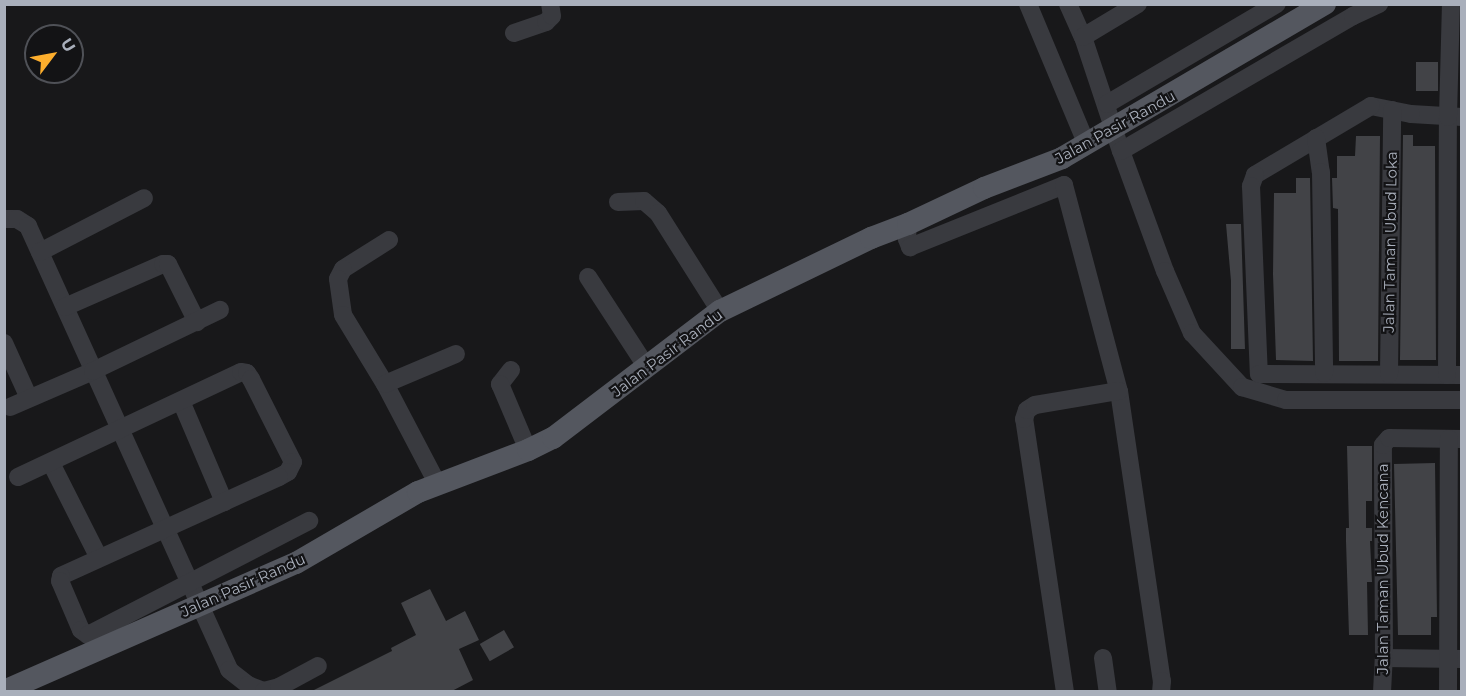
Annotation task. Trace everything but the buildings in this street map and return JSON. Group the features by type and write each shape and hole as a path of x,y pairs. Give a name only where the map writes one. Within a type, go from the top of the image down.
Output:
{"main road":[{"name":"Jalan Pasir Randu","path":"4,692 296,563 392,505 437,483 528,450 553,438 720,311 871,238 1087,146 1325,4"}],"street":[{"path":"514,33 546,22 552,16 550,4"},
{"path":"1028,4 1087,146"},
{"path":"1068,4 1083,37 1121,151 1165,271 1192,333 1242,387 1286,400 1461,400"},
{"path":"1083,37 1138,4"},
{"path":"1107,105 1277,4"},
{"path":"1121,151 1353,16 1379,4"},
{"path":"1451,4 1455,117 1454,375 1259,374 1251,196 1255,176 1371,106 1455,117"},
{"name":"Jalan Taman Ubud Loka","path":"1389,374 1392,110"},
{"path":"1316,138 1321,172 1324,373"},
{"path":"908,224 906,239 910,247 1064,185 1119,391 1162,681 1161,692"},
{"path":"40,252 144,198"},
{"path":"618,202 644,201 658,213 720,311"},
{"path":"4,219 17,219 28,226 167,528 229,670 248,685 264,691 279,687 318,666"},
{"path":"389,240 343,269 338,279 343,315 385,384 437,483"},
{"path":"65,307 163,264 168,264 197,322"},
{"path":"588,276 646,366"},
{"path":"10,407 93,371 220,310"},
{"path":"4,343 29,398"},
{"path":"385,384 456,354"},
{"path":"511,370 500,384 528,450"},
{"path":"18,477 242,372 248,373 293,462 288,472 60,578 84,633 94,633 309,521"},
{"path":"1065,692 1024,419 1027,410 1035,405 1119,391"},
{"path":"181,401 224,502"},
{"name":"Jalan Taman Ubud Kencana","path":"1382,692 1384,658 1383,445 1389,438 1455,439 1455,659 1448,692"},
{"path":"51,462 99,558"},
{"path":"1103,658 1108,692"},
{"path":"1384,658 1455,659"}]}
